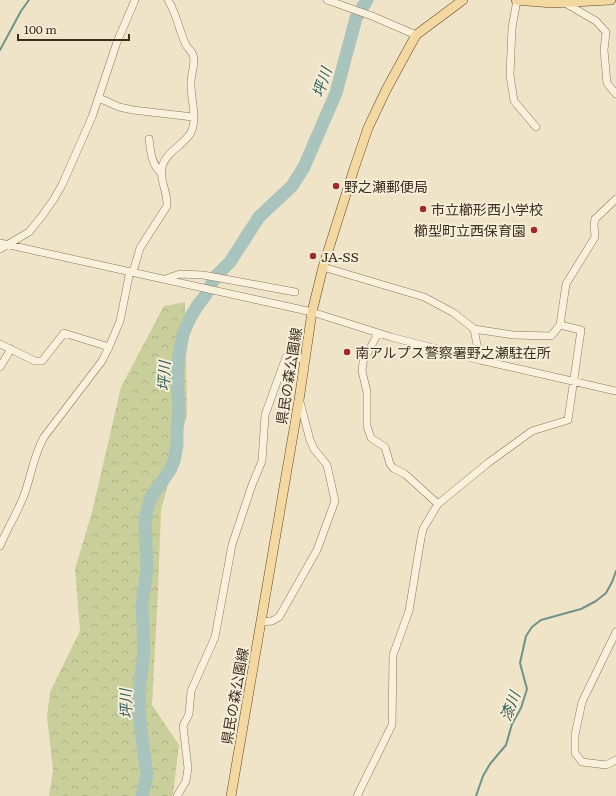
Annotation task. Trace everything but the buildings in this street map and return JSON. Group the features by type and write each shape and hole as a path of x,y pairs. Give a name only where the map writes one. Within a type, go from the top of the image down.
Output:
{"main road":[{"name":"県民の森公園線","path":"231,796 299,400 312,312 323,267 368,128 386,90 416,35 464,0"},
{"path":"516,0 565,3 611,0"}],"street":[{"path":"0,249 28,232 54,199 80,144 99,98 117,42 135,0"},
{"path":"161,174 163,164 169,155 189,134 193,126 191,82 194,57 193,52 187,46 179,22 168,0"},
{"path":"516,0 512,28 510,75 514,101 536,127"},
{"path":"331,1 372,16 416,35"},
{"path":"565,3 596,21 606,32 604,50 607,83 616,94"},
{"path":"99,98 119,107 133,110 193,117"},
{"path":"0,546 23,497 38,447 102,361 109,347 120,321 131,272 140,248 167,206 168,198 161,174 155,167 151,156 149,140"},
{"path":"323,267 424,296 454,313 474,329 513,336 551,336 560,325 566,284 595,237 595,219 616,199"},
{"path":"0,243 312,312 378,333 480,360 616,391"},
{"path":"165,279 180,274 203,275 295,292"},
{"path":"358,796 392,725 393,655 410,611 420,538 423,529 438,504 488,463 532,431 568,420 572,382 581,330 560,325"},
{"path":"474,329 480,360"},
{"path":"378,333 362,366 367,392 366,426 371,438 385,447 390,464 405,474 438,504"},
{"path":"0,344 35,360 42,361 64,334 109,347"},
{"path":"0,367 11,349"},
{"path":"178,796 186,781 188,768 183,726 189,714 191,691 215,637 232,545 252,485 262,461 264,415 286,357 305,359"},
{"path":"261,622 272,621 281,614 318,550 335,501 327,465 314,449 310,440 299,400"},
{"path":"616,632 582,702 574,735 575,753 582,762 606,765 616,760"}],"green space":[{"path":"185,302 187,415 161,510 152,705 179,745 173,794 172,796 49,796 53,770 47,717 50,692 80,631 75,569 92,512 121,387 164,306"}],"waterway":[{"path":"0,50 21,11 29,0"},
{"name":"坪川","path":"142,796 147,775 140,723 139,692 144,651 142,604 147,570 145,519 150,499 170,470 174,461 177,445 179,409 177,380 178,362 183,334 190,318 216,276 230,262 259,217 292,186 304,167 336,93 356,18 367,0"},
{"name":"漆川","path":"476,796 483,776 490,764 506,745 512,724 521,708 527,689 520,663 526,636 532,627 541,620 581,609 596,601 606,593 616,571"}],"place":[{"name":"野之瀬郵便局","path":"336,186"},
{"name":"市立櫛形西小学校","path":"423,209"},
{"name":"櫛型町立西保育園","path":"534,230"},
{"name":"JA-SS","path":"313,256"},
{"name":"南アルプス警察署野之瀬駐在所","path":"347,352"}]}
